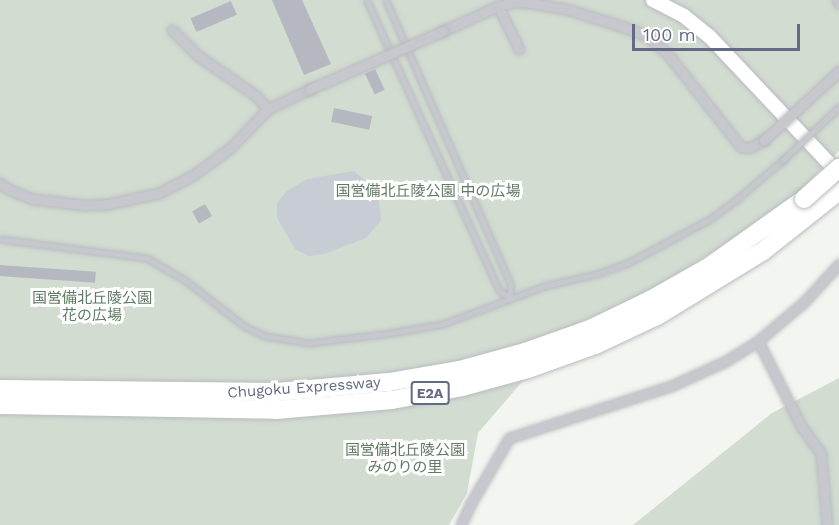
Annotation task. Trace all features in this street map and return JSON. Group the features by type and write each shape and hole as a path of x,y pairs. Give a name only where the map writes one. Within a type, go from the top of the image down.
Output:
{"highway":[{"name":"Chugoku Expressway","path":"0,405 276,410 392,400 462,387 528,369 596,345 657,316 730,273 810,205 839,168"},
{"name":"Chugoku Expressway","path":"0,388 277,392 389,382 460,370 525,352 579,333 650,300 810,205 839,191"}],"street":[{"path":"653,0 684,16 710,38 839,174"},
{"path":"0,183 8,189 33,199 84,205 108,204 159,193 195,174 230,148 268,109 442,30 498,6 514,2 555,7 645,35 666,52 741,147 749,148 764,140 839,71"},
{"path":"498,6 519,49"},
{"path":"172,30 197,55 255,95 268,109"},
{"path":"461,525 471,503 509,438 671,386 726,361 758,341 804,302 839,264"},
{"path":"758,341 801,426 821,454 827,525"}],"lane":[{"path":"368,0 499,290 510,298"},
{"path":"386,0 511,285 510,298"},
{"path":"0,239 147,258 185,280 244,326 265,336 284,341 309,343 390,333 443,324 544,286 597,274 628,263 710,219 736,201 839,106"}],"green space":[{"name":"国営備北丘陵公園 中の広場","path":"0,0 839,0 839,151 799,192 742,235 648,292 568,328 478,433 467,493 449,525 0,525"},
{"path":"839,378 839,525 633,525 772,413"}],"shaded area":[{"path":"354,171 372,186 379,201 381,220 366,238 324,254 309,256 295,249 277,218 277,203 287,191 307,179"}],"building":[{"path":"272,0 302,0 331,64 304,75"},
{"path":"231,1 237,15 196,32 190,18"},
{"path":"375,69 385,90 375,94 365,74"},
{"path":"334,108 372,116 369,130 331,122"},
{"path":"205,204 212,216 199,224 192,211"},
{"path":"0,265 96,272 95,283 0,276"}],"park label":[{"name":"国営備北丘陵公園 花の広場","path":"92,306"},
{"name":"国営備北丘陵公園 みのりの里","path":"405,458"}]}
